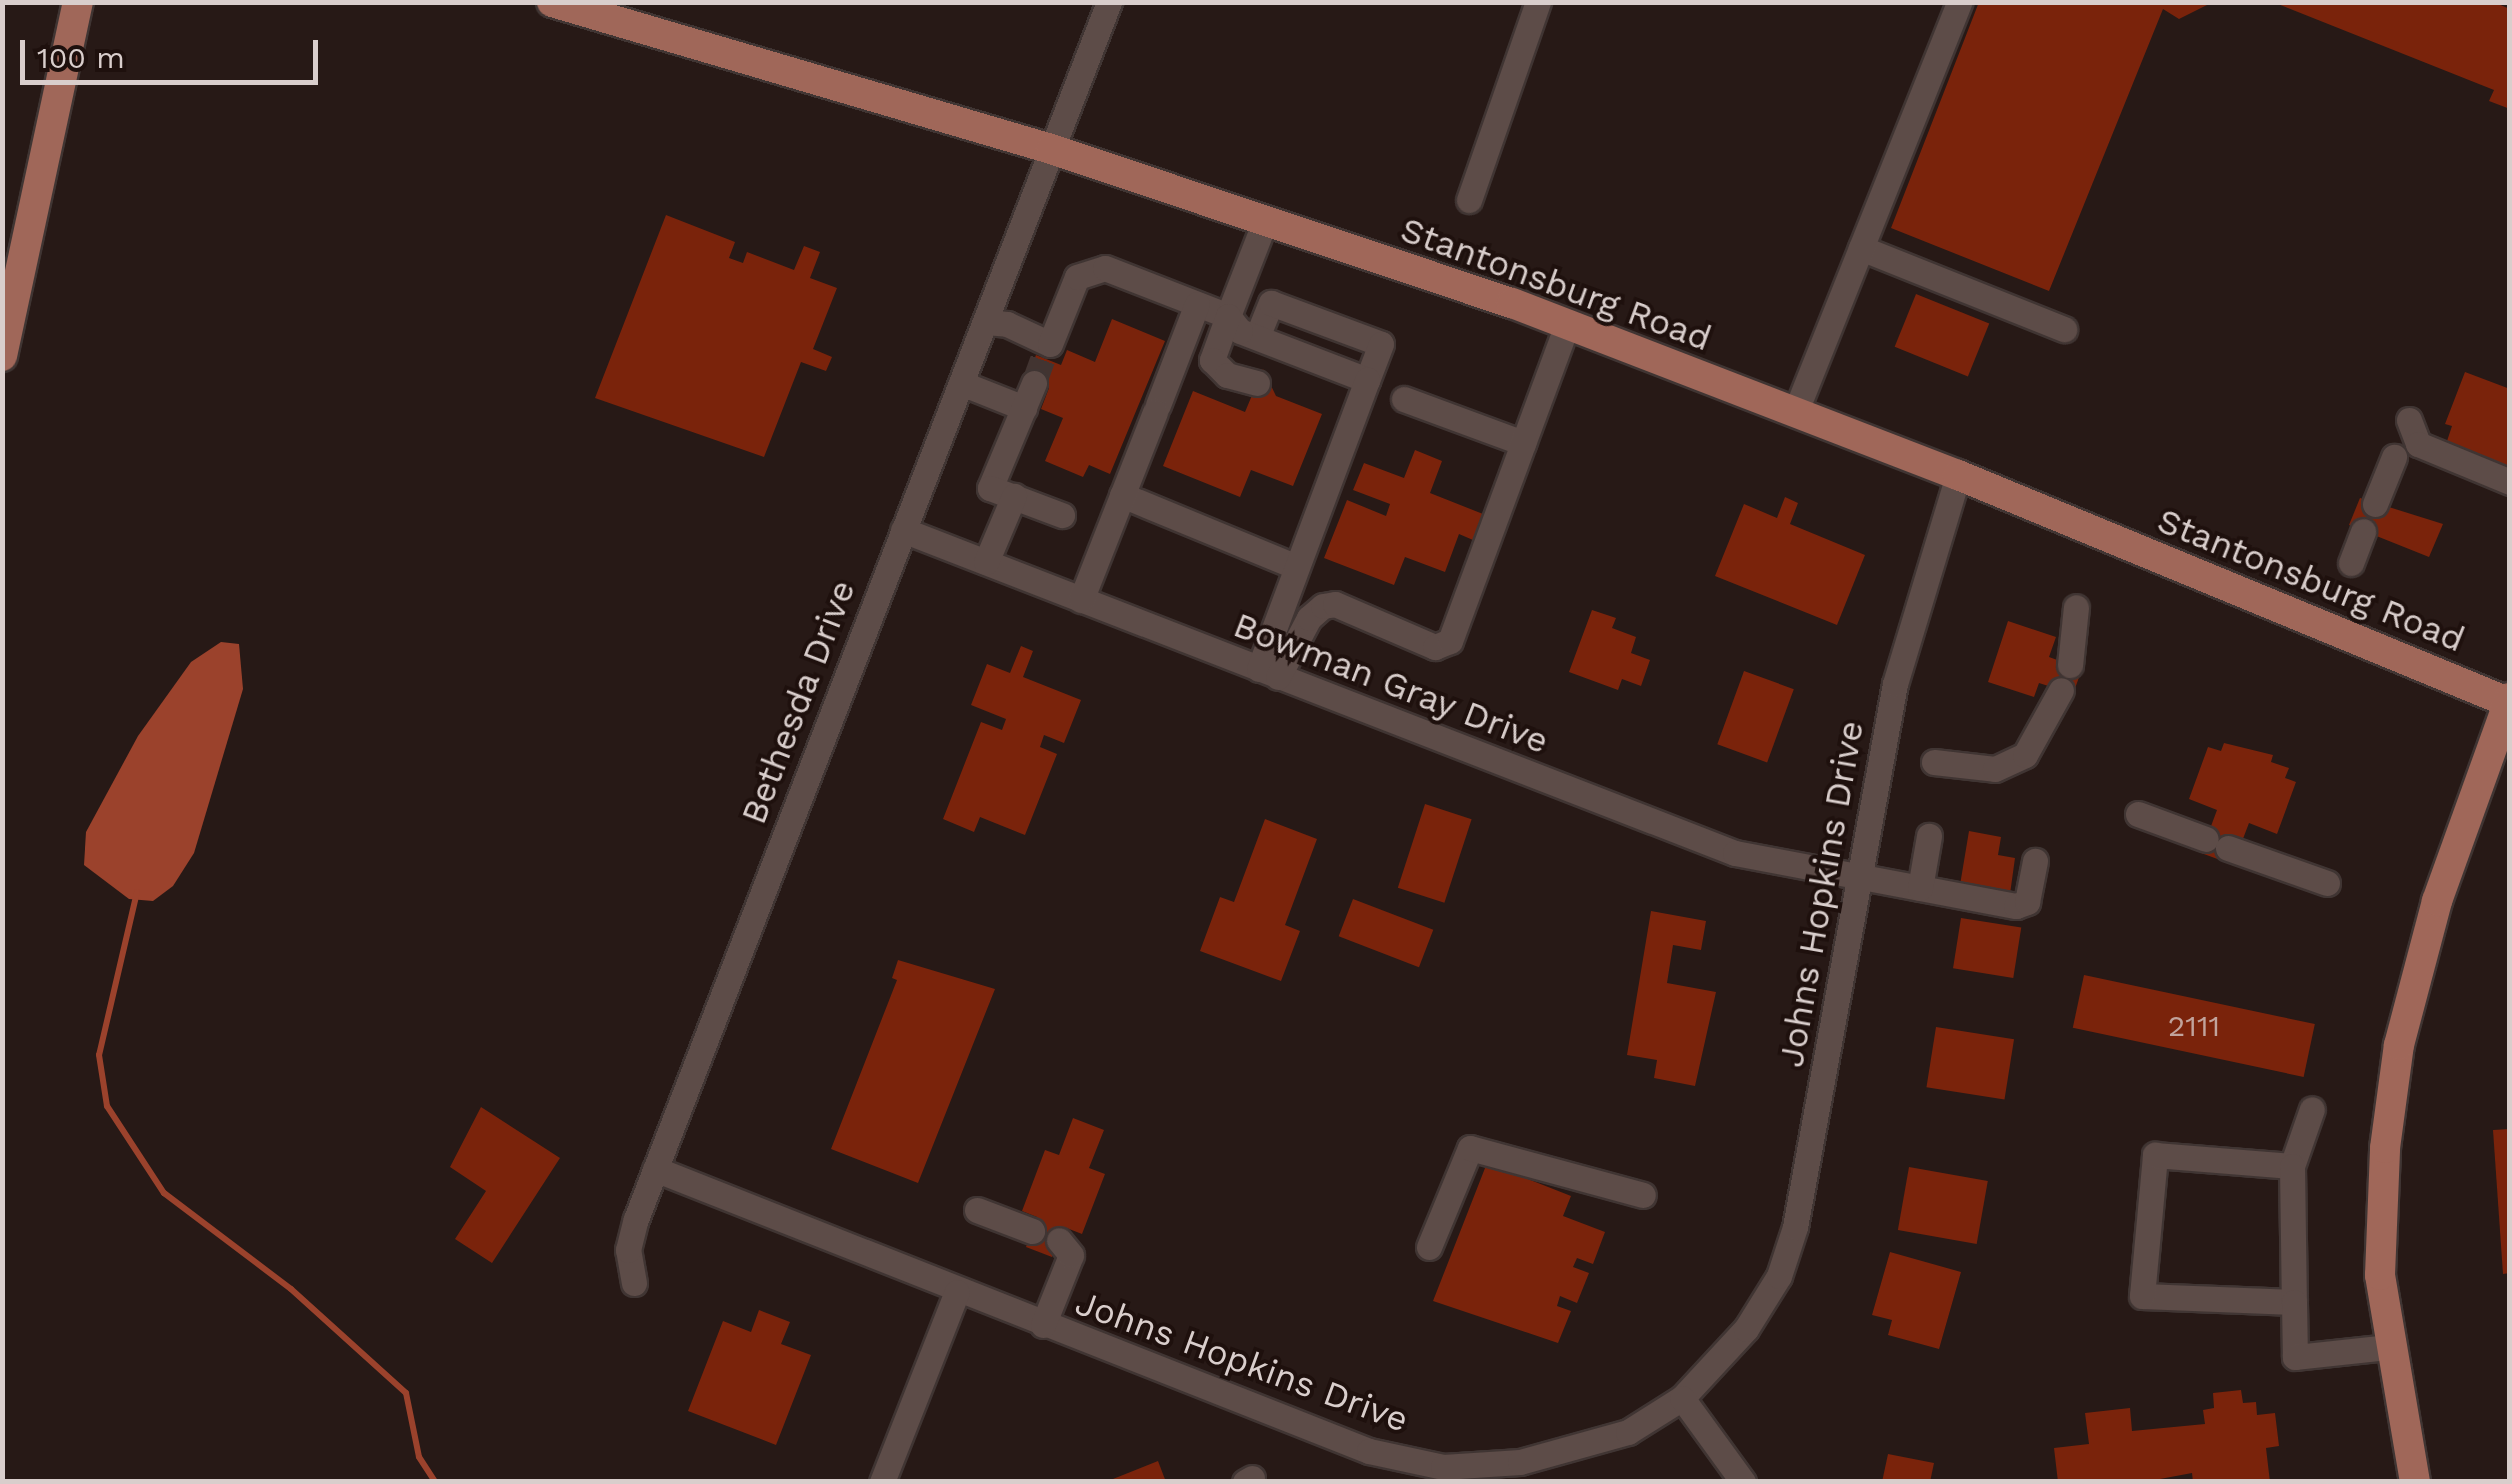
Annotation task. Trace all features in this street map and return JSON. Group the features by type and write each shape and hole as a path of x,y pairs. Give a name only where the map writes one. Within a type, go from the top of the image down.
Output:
{"main road":[{"path":"2,356 13,258 78,2"},
{"name":"Stantonsburg Road","path":"552,2 1051,149 1567,324 1958,475 2509,701"},
{"path":"2416,1482 2388,1348 2380,1275 2384,1148 2399,1044 2437,902 2509,701"}],"street":[{"name":"Bethesda Drive","path":"634,1284 628,1250 655,1168 1109,2"},
{"path":"1469,200 1538,2"},
{"path":"1796,413 1959,2"},
{"path":"1265,221 1212,360 1226,376 1262,380 1286,350"},
{"path":"1861,248 2064,329"},
{"path":"986,322 1007,324 1046,351 1085,270 1104,268 1228,316 1240,331 1368,380"},
{"path":"1081,600 1198,304"},
{"path":"1257,337 1272,304 1381,344 1297,566 1269,673"},
{"path":"1269,673 1309,618 1323,606 1334,604 1444,648 1567,324"},
{"path":"1034,383 990,488 1062,515"},
{"path":"961,384 1024,408"},
{"path":"1404,398 1523,444"},
{"path":"2409,420 2418,444 2510,482"},
{"path":"2375,504 2394,457"},
{"name":"Johns Hopkins Drive","path":"655,1168 1043,1326 1369,1450 1443,1467 1578,1450 1628,1432 1682,1398 1746,1329 1779,1276 1796,1227 1895,684 1958,475"},
{"path":"1122,495 1297,566"},
{"path":"986,562 1014,496"},
{"name":"Bowman Gray Drive","path":"902,530 1734,853 2016,906 2028,902 2036,862"},
{"path":"2351,563 2363,531"},
{"path":"2070,665 2076,607"},
{"path":"1934,762 1995,769 2024,755 2060,690"},
{"path":"2138,814 2328,883"},
{"path":"1920,888 1929,836"},
{"path":"2312,1109 2292,1166 2295,1357 2388,1348"},
{"path":"1429,1247 1470,1148 1643,1195"},
{"path":"2292,1166 2156,1155 2142,1296 2294,1302"},
{"path":"977,1210 1032,1231"},
{"path":"1043,1326 1072,1255 1058,1240"},
{"path":"882,1482 958,1292"},
{"path":"1682,1398 1743,1482"}],"shaded area":[{"path":"221,642 239,644 243,689 194,853 173,886 153,901 129,899 84,865 86,832 138,736 191,662"}],"building":[{"path":"1979,2 2213,2 2179,19 2163,9 2049,291 1891,228"},
{"path":"2273,2 2493,2 2510,9 2510,109 2489,101 2494,90"},
{"path":"666,215 735,242 729,258 743,263 747,252 794,270 804,246 820,252 810,278 837,288 813,349 832,357 826,371 801,362 764,457 595,398"},
{"path":"1916,294 1989,324 1968,376 1895,347"},
{"path":"1112,319 1165,341 1110,474 1089,465 1083,477 1045,461 1063,418 1041,409 1049,388 1026,379 1036,355 1061,365 1067,350 1095,362"},
{"path":"1263,369 1276,396 1322,414 1293,486 1251,470 1240,497 1163,466 1193,391 1245,412"},
{"path":"2465,372 2510,389 2507,472 2445,447 2452,426 2445,424"},
{"path":"1415,450 1442,461 1430,493 1483,514 1473,540 1459,534 1445,572 1405,557 1394,585 1324,558 1347,500 1386,516 1390,504 1353,490 1364,463 1404,478"},
{"path":"1785,497 1798,503 1790,524 1865,555 1837,625 1715,576 1744,504 1777,518"},
{"path":"2360,498 2443,524 2429,557 2349,525"},
{"path":"1592,610 1616,618 1612,628 1636,637 1631,653 1650,660 1641,686 1622,679 1618,690 1569,672"},
{"path":"2008,621 2056,637 2049,657 2082,669 2073,694 2039,683 2034,697 1988,682"},
{"path":"1021,646 1033,651 1023,677 1081,700 1064,743 1044,735 1040,747 1057,754 1025,835 980,817 974,832 943,819 981,722 1002,730 1006,719 971,705 987,664 1010,673"},
{"path":"1744,671 1794,689 1767,762 1717,744"},
{"path":"2224,743 2273,755 2271,762 2289,768 2285,778 2296,782 2277,834 2249,823 2241,844 2231,841 2223,861 2201,853 2217,810 2189,799 2208,747 2221,751"},
{"path":"1425,804 1472,819 1444,903 1398,888"},
{"path":"1265,819 1317,839 1285,925 1300,931 1281,981 1200,951 1220,897 1234,902"},
{"path":"1969,831 2001,837 1998,855 2015,858 2010,894 1960,885"},
{"path":"1353,899 1433,930 1419,967 1339,936"},
{"path":"1651,911 1706,921 1701,950 1673,945 1667,983 1716,992 1695,1086 1654,1078 1657,1060 1627,1055"},
{"path":"1961,918 2021,928 2013,978 1953,968"},
{"path":"898,960 995,989 918,1183 831,1149 897,980 892,978"},
{"path":"2084,975 2315,1024 2304,1077 2073,1028"},
{"path":"1936,1027 2014,1039 2004,1100 1926,1087"},
{"path":"481,1107 560,1158 492,1263 455,1239 486,1191 450,1167"},
{"path":"1073,1118 1104,1130 1089,1168 1105,1174 1082,1234 1064,1227 1052,1257 1026,1247 1037,1217 1022,1211 1045,1150 1059,1155"},
{"path":"2510,1129 2510,1273 2503,1274 2493,1130"},
{"path":"1487,1163 1571,1196 1563,1216 1605,1232 1593,1264 1577,1258 1573,1267 1589,1273 1577,1303 1560,1296 1557,1306 1571,1311 1558,1343 1433,1301"},
{"path":"1909,1167 1988,1181 1977,1244 1898,1230"},
{"path":"1890,1252 1961,1272 1939,1349 1888,1335 1892,1320 1872,1315"},
{"path":"759,1310 790,1322 781,1344 811,1355 776,1445 688,1411 723,1321 751,1332"},
{"path":"2241,1390 2243,1403 2256,1402 2257,1415 2275,1413 2279,1446 2266,1448 2270,1482 2193,1482 2192,1473 2144,1482 2058,1482 2054,1448 2089,1444 2085,1413 2130,1408 2132,1431 2205,1424 2203,1410 2214,1408 2213,1393"},
{"path":"1888,1454 1934,1463 1930,1482 1882,1482"},
{"path":"1158,1461 1166,1482 1108,1482 1108,1481"}],"waterway":[{"path":"137,892 99,1055 107,1106 164,1193 291,1289 406,1393 419,1457 435,1482"}],"tunnel":[{"path":"1034,383 1043,358"}]}
